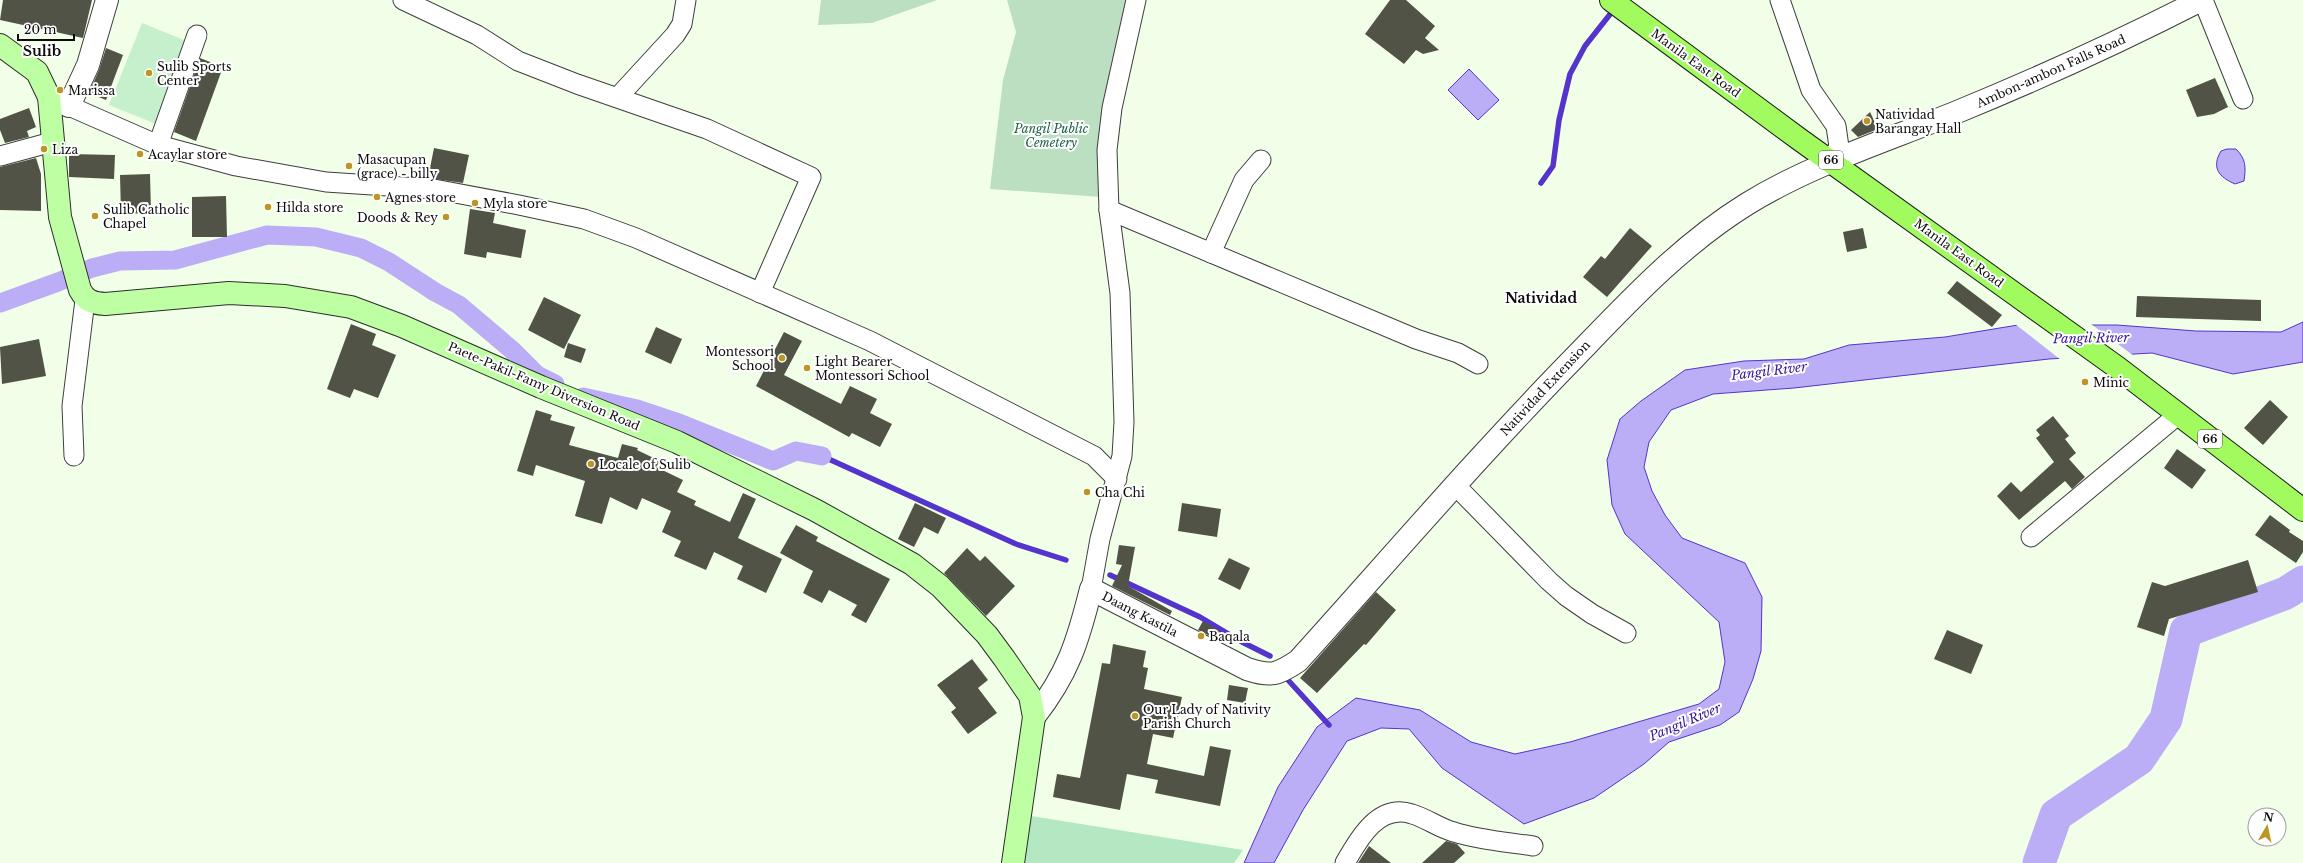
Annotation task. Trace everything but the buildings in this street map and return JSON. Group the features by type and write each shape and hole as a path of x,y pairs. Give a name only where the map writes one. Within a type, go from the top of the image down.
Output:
{"main road":[{"name":"Manila East Road","path":"1619,6 2118,368 2303,510"},
{"path":"0,45 38,72 49,97 60,217 70,257 82,291"},
{"name":"Paete-Pakil-Famy Diversion Road","path":"82,291 94,303 105,304 211,294 250,293 285,296 351,307 402,326 541,387 677,442 815,510 912,564 940,586 987,635 1030,696 1034,717 1013,863"}],"street":[{"path":"69,106 88,66 107,0"},
{"path":"403,0 477,35 518,61 707,129 811,177 760,293"},
{"path":"618,97 675,35 682,24 686,0"},
{"path":"1034,717 1053,693 1076,646 1091,589 1100,540 1117,479 1122,449 1123,387 1120,293 1109,210 1107,157 1109,126 1136,0"},
{"path":"1780,0 1811,90 1836,126 1839,146 1831,160"},
{"path":"2202,0 2244,99"},
{"name":"Ambon-ambon Falls Road","path":"1831,160 1914,129 2049,73 2142,30 2202,0"},
{"path":"158,145 196,35"},
{"path":"49,97 158,145 236,166 326,182 434,189 584,219 636,238 870,341 1052,433 1094,456 1117,479"},
{"path":"0,156 52,142"},
{"path":"1212,253 1244,180 1262,160"},
{"name":"Natividad Extension","path":"1298,661 1535,397 1645,284 1696,240 1748,204 1831,160"},
{"path":"1109,210 1416,339 1458,353 1478,364"},
{"path":"74,456 72,406 82,291"},
{"path":"2031,537 2179,414"},
{"path":"1456,486 1548,580 1592,614 1626,633"},
{"name":"Daang Kastila","path":"1091,589 1247,669 1266,675 1280,673 1298,661"},
{"path":"1345,863 1366,830 1384,814 1397,810 1413,814 1454,832 1533,846"}],"green space":[{"path":"821,0 937,0 872,23 818,25"},
{"name":"Pangil Public Cemetery","path":"1007,0 1131,0 1101,197 990,189 1003,80 1016,32"},
{"name":"Sulib Sports Center","path":"142,23 189,42 156,124 109,105"},
{"path":"1031,816 1243,850 1234,863 1023,863"}],"water":[{"path":"1469,69 1499,100 1478,120 1448,90"},
{"path":"2236,149 2242,156 2245,167 2244,181 2235,184 2221,175 2218,171 2218,157 2221,151"},
{"name":"Pangil River","path":"2303,322 2303,362 2233,374 2152,353 2049,359 1794,388 1713,394 1671,410 1649,442 1644,467 1652,491 1665,515 1682,538 1745,563 1762,597 1761,651 1753,679 1739,712 1720,725 1669,742 1644,764 1594,798 1524,824 1442,768 1409,729 1381,728 1347,741 1303,810 1274,863 1244,863 1278,787 1317,727 1356,698 1420,710 1471,742 1515,754 1570,742 1699,704 1719,689 1725,662 1719,622 1625,534 1612,505 1607,460 1620,419 1641,401 1685,370 1744,361 1804,359 1849,345 1945,337 2018,325 2117,325 2196,331 2281,332"}],"pier":[{"path":"2015,324 2091,324 2134,356 2061,360"}],"waterway":[{"path":"1541,183 1553,166 1559,120 1570,74 1585,46 1615,8"},
{"path":"0,303 92,268 120,261 175,260 267,235 316,237 361,248 389,262 435,292 459,305 512,350 537,375 555,384"},
{"path":"583,397 637,409 679,423 773,461 796,451 822,456"},
{"path":"822,456 1016,544 1066,560"},
{"path":"1110,575 1200,617 1242,642 1270,656"},
{"path":"2039,863 2056,815 2139,759 2166,719 2186,631 2286,593 2303,582"},
{"path":"1288,680 1329,725"}],"place":[{"name":"Sulib Sports Center","path":"149,73"},
{"name":"Marissa","path":"60,90"},
{"name":"Natividad Barangay Hall","path":"1867,121"},
{"name":"Liza","path":"44,149"},
{"name":"Acaylar store","path":"140,154"},
{"name":"Masacupan (grace) - billy","path":"349,166"},
{"name":"Agnes store","path":"377,197"},
{"name":"Myla store","path":"475,203"},
{"name":"Hilda store","path":"268,207"},
{"name":"Sulib Catholic Chapel","path":"95,216"},
{"name":"Doods & Rey","path":"446,217"},
{"name":"Montessori School","path":"782,358"},
{"name":"Light Bearer Montessori School","path":"807,368"},
{"name":"Minic","path":"2085,382"},
{"name":"Locale of Sulib","path":"591,464"},
{"name":"Cha Chi","path":"1087,492"},
{"name":"Baqala","path":"1201,636"},
{"name":"Our Lady of Nativity Parish Church","path":"1135,716"}],"district":[{"name":"Sulib","path":"42,51"},
{"name":"Natividad","path":"1541,298"}]}
